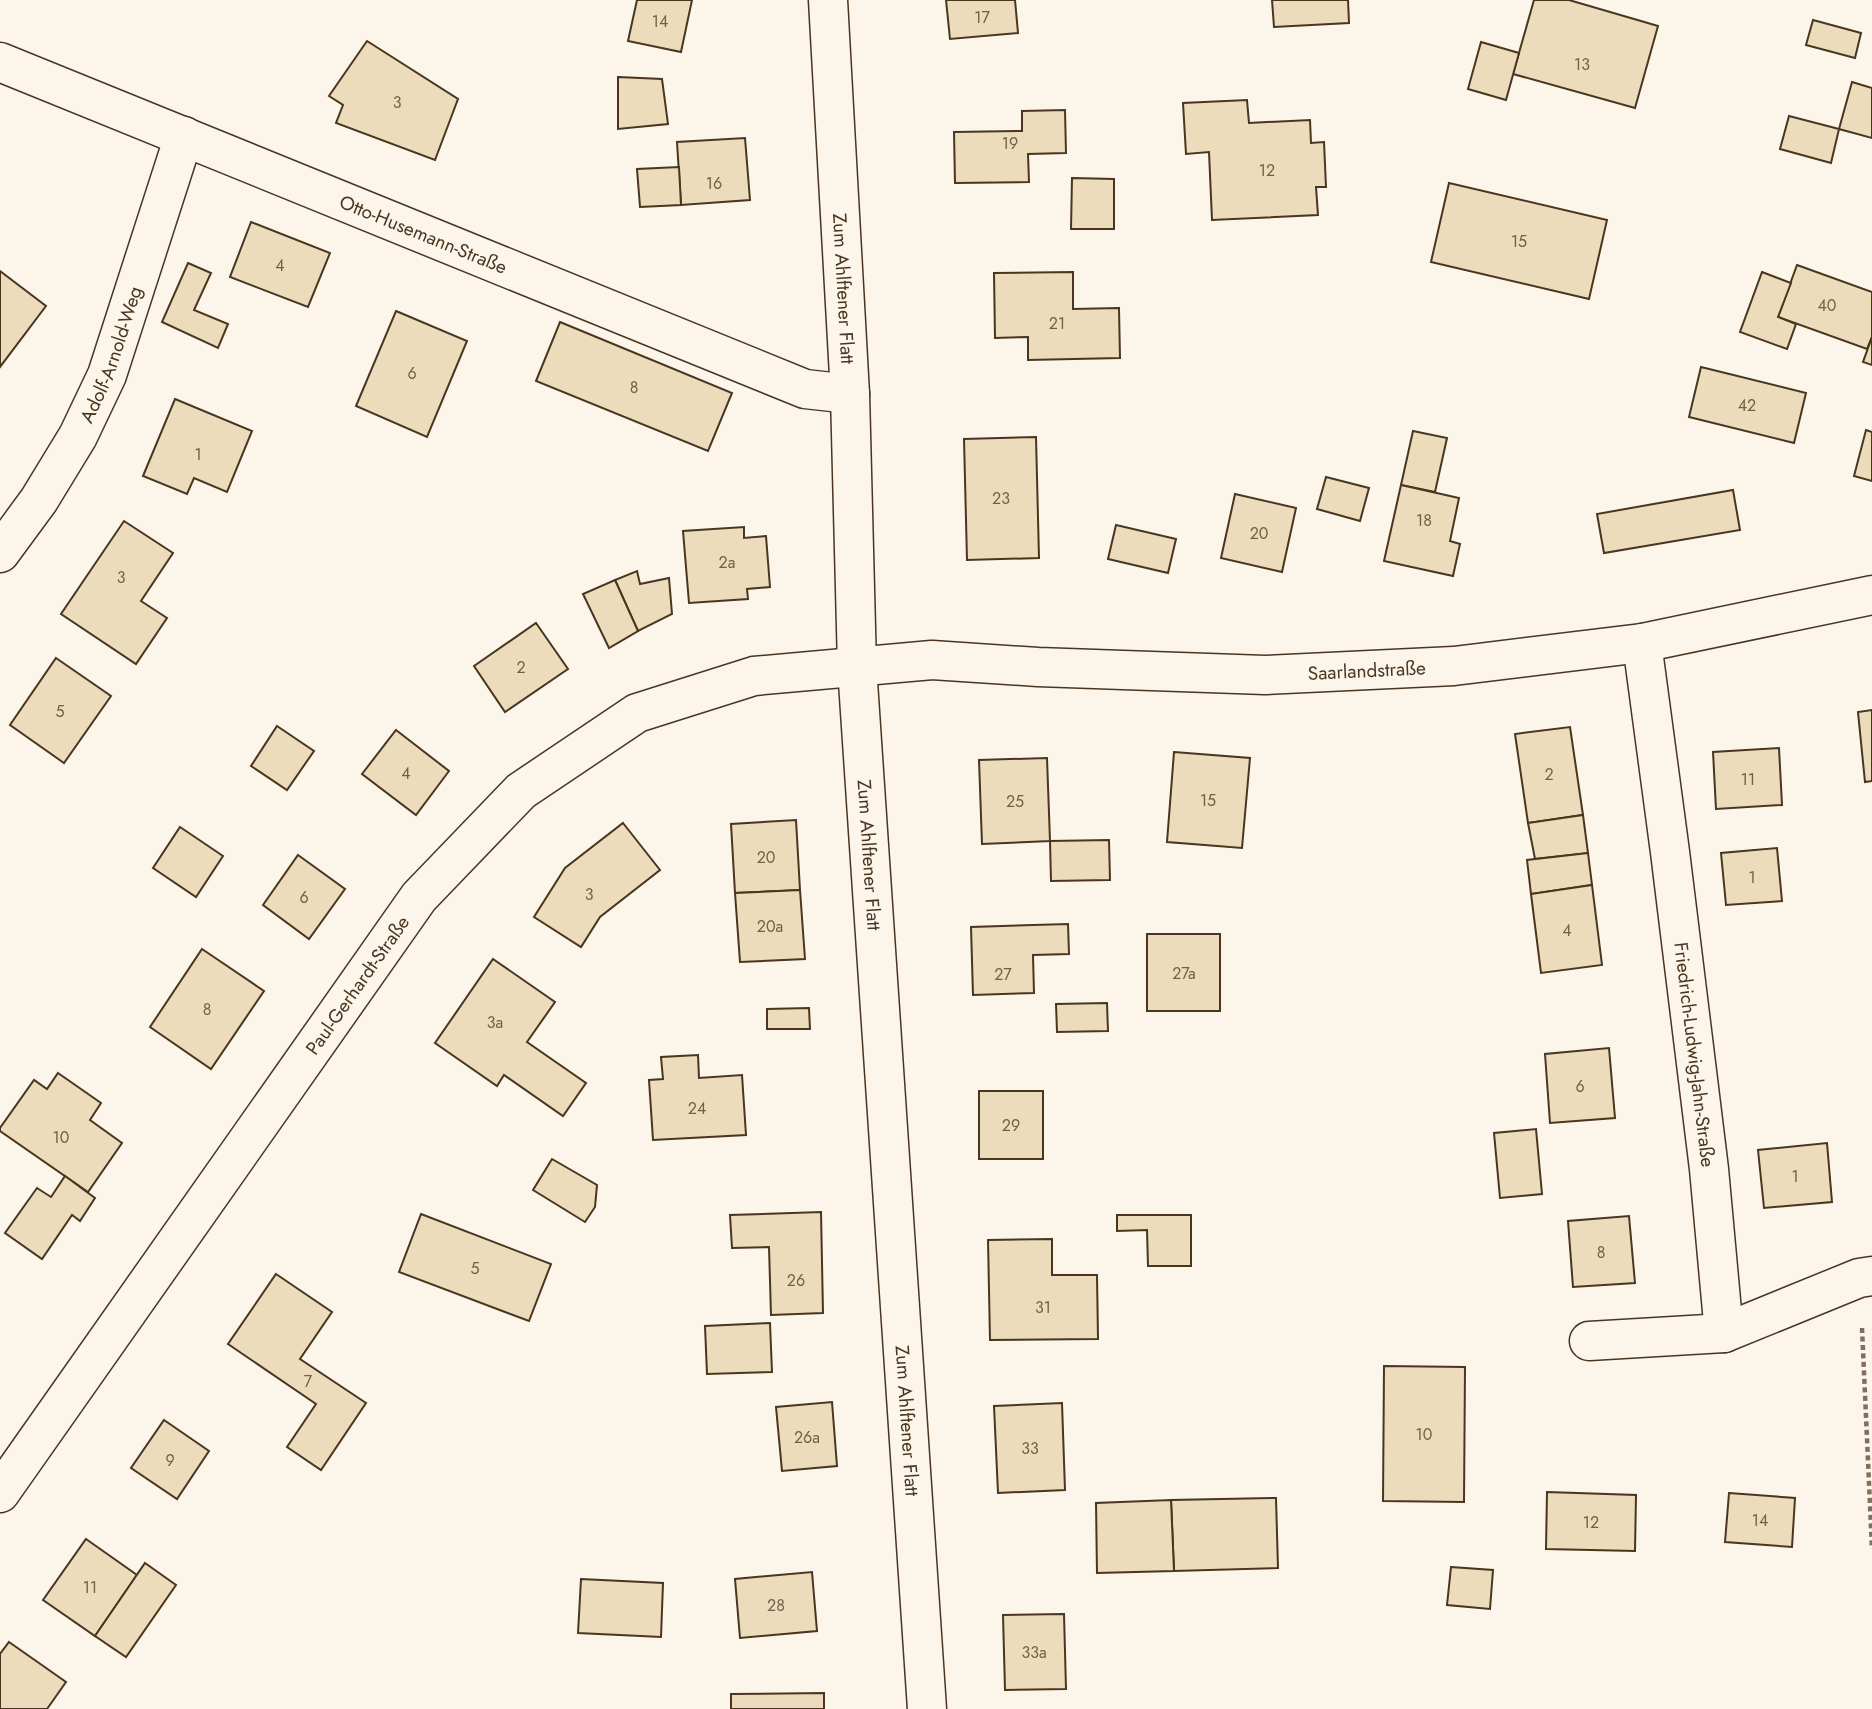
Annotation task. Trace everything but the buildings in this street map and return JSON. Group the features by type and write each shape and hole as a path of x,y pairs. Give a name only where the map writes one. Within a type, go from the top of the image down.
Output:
{"street":[{"name":"Zum Ahlftener Flatt","path":"828,0 850,394 857,667 927,1709"},
{"name":"Otto-Husemann-Straße","path":"0,62 805,389 850,394"},
{"name":"Adolf-Arnold-Weg","path":"0,553 39,500 78,436 107,374 184,136"},
{"name":"Saarlandstraße","path":"857,667 932,660 1038,667 1265,675 1454,666 1642,643 1872,595"},
{"name":"Friedrich-Ludwig-Jahn-Straße","path":"1642,643 1707,1155 1724,1333"},
{"name":"Paul-Gerhardt-Straße","path":"0,1493 419,897 521,792 638,713 754,676 857,667"},
{"path":"1589,1340 1724,1333 1866,1277"}],"path":[{"path":"1866,1277 1872,1549"}]}
